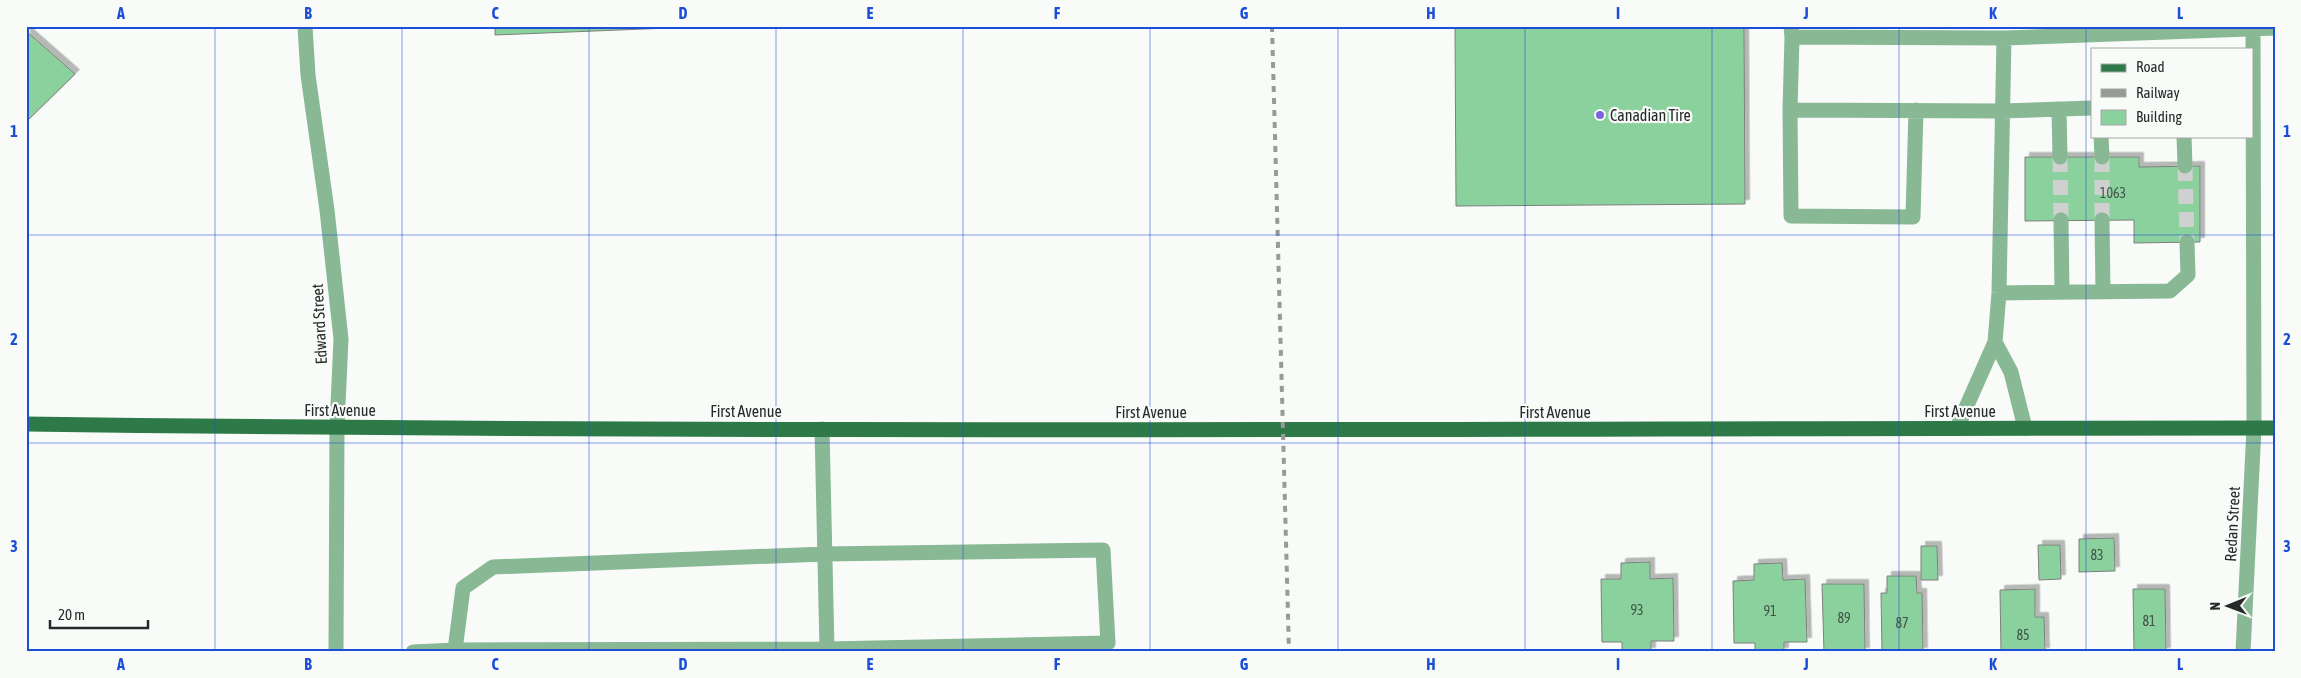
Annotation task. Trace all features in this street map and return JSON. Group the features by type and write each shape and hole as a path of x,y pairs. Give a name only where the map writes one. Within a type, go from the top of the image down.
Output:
{"main road":[{"name":"First Avenue","path":"26,424 822,429 2275,428"}],"street":[{"name":"Edward Street","path":"305,26 308,75 327,210 341,339 337,427 336,652"},
{"name":"Redan Street","path":"2253,27 2253,48"},
{"path":"1916,110 1913,217 1791,216 1790,110 1792,32 2004,38 2161,29 2275,28"},
{"path":"1957,428 1995,342 1999,293 2004,38"},
{"path":"1790,110 2002,111 2091,108"},
{"path":"2059,109 2060,157"},
{"path":"2101,138 2102,157"},
{"path":"2184,138 2185,166"},
{"name":"Redan Street","path":"2243,652 2254,428 2253,138"},
{"path":"2061,220 2062,292"},
{"path":"2102,220 2103,292"},
{"path":"1999,293 2170,292 2188,275 2187,242"},
{"path":"1995,342 2011,372 2025,428"},
{"path":"822,429 827,650"},
{"path":"413,652 455,650 917,650 1108,643 1103,550 824,554 493,567 463,588 455,650"}],"building":[{"path":"495,26 719,26 495,35"},
{"name":"Canadian Tire","path":"1455,26 1744,26 1745,204 1456,206"},
{"path":"26,31 75,74 26,122"},
{"path":"2025,157 2139,157 2139,167 2200,166 2200,242 2134,243 2134,220 2025,221"},
{"path":"2114,538 2115,571 2079,572 2079,539"},
{"path":"2038,545 2060,545 2061,579 2039,580"},
{"path":"1921,546 1937,546 1938,580 1921,580"},
{"path":"1650,562 1650,579 1673,578 1674,641 1651,641 1651,652 1622,652 1622,642 1602,642 1601,579 1621,579 1621,563"},
{"path":"1782,563 1783,580 1805,579 1807,642 1784,642 1784,652 1755,652 1755,643 1734,643 1733,581 1754,580 1754,564"},
{"path":"1887,576 1916,576 1917,593 1922,593 1923,652 1882,652 1881,593 1887,593"},
{"path":"1822,584 1864,584 1865,652 1824,652"},
{"path":"2035,589 2035,617 2044,617 2045,652 2001,652 2000,590"},
{"path":"2133,589 2165,589 2166,652 2134,652"}],"tunnel":[{"path":"2060,157 2061,220"},
{"path":"2102,157 2102,220"},
{"path":"2185,166 2187,242"}],"railway":[{"path":"1272,26 1289,652"}],"place":[{"name":"Canadian Tire","path":"1600,115"}]}
